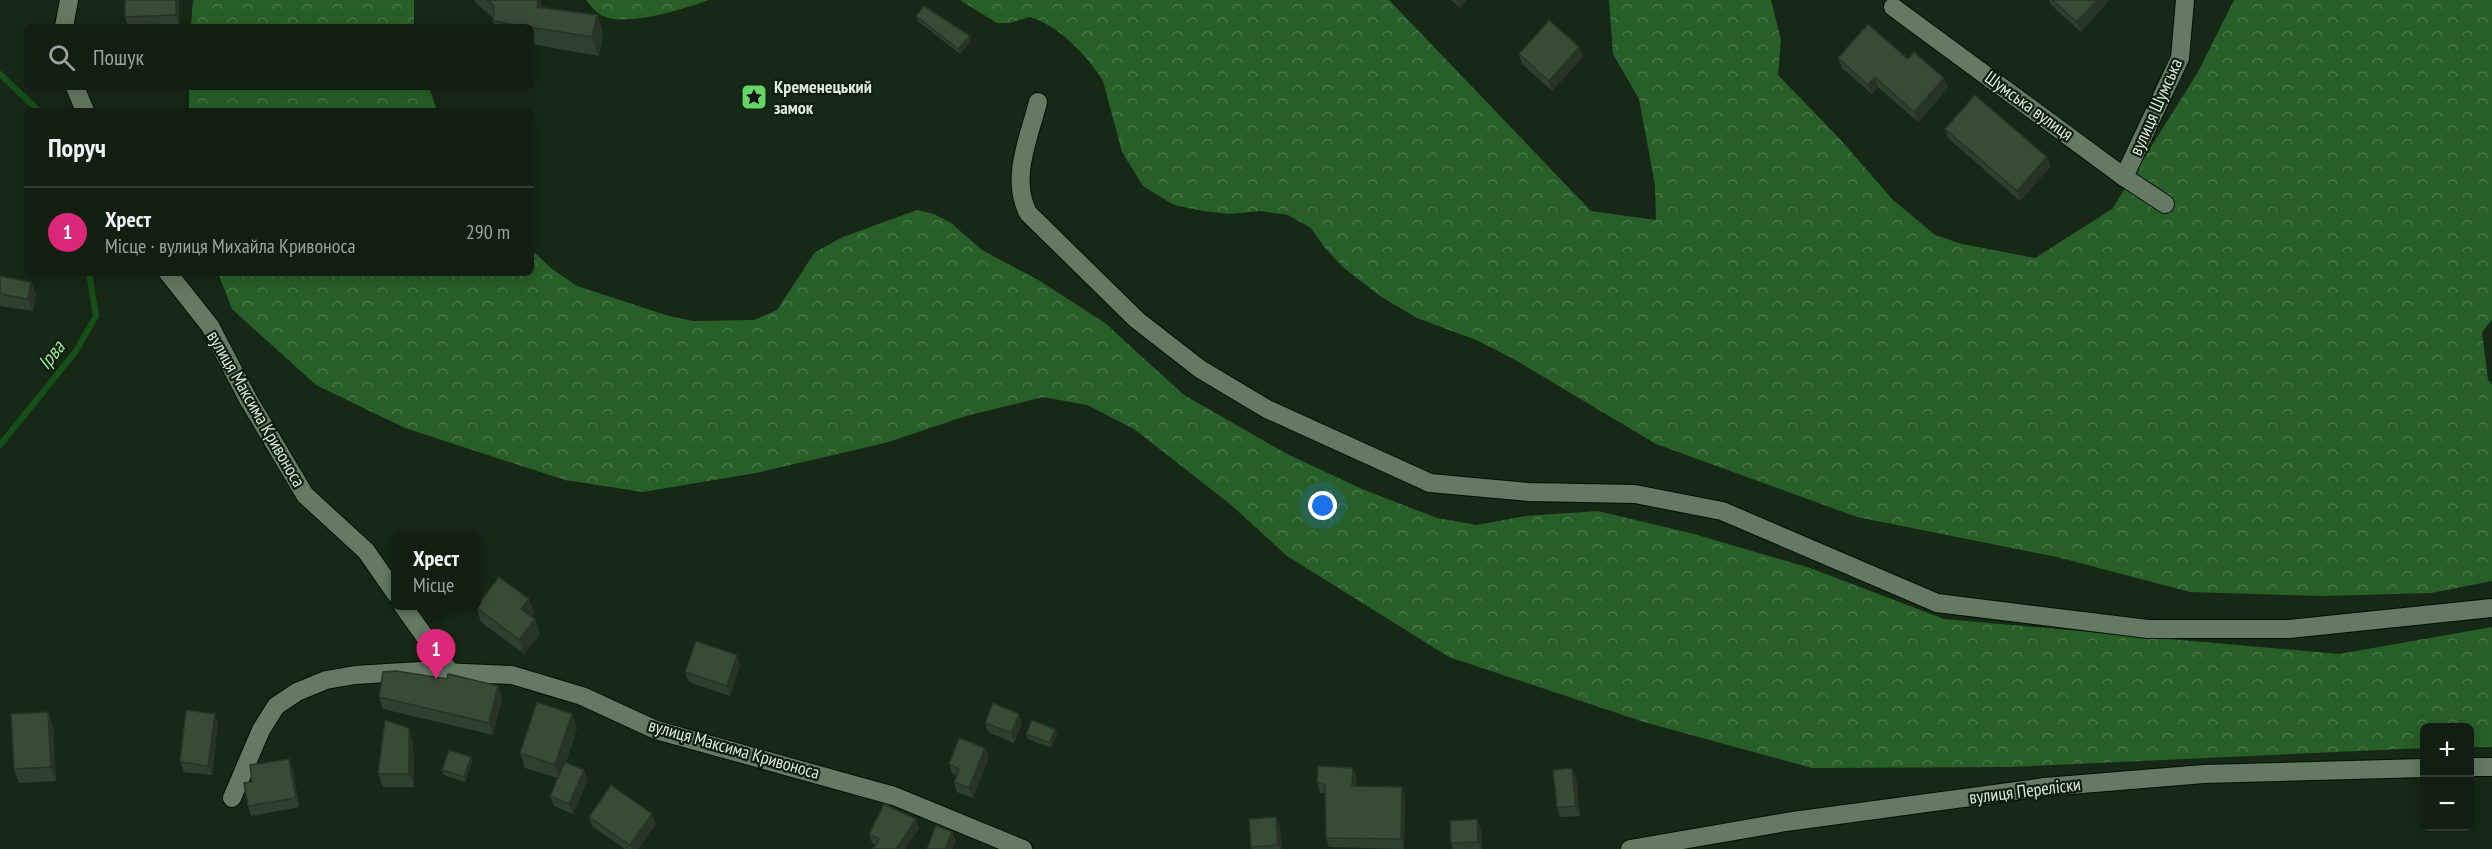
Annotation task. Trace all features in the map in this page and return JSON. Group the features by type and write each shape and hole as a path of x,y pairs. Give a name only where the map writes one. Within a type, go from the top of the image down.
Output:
{"street":[{"path":"65,24 69,0"},
{"name":"вулиця Шумська","path":"2124,177 2180,58 2185,0"},
{"name":"Шумська вулиця","path":"1893,7 2124,177 2165,204"},
{"path":"76,90 84,108"},
{"path":"1038,102 1020,176 1023,202 1028,213 1137,320 1200,369 1267,409 1430,483 1528,492 1635,494 1722,511 1936,603 2148,629 2289,629 2492,608"},
{"name":"вулиця Максима Кривоноса","path":"170,276 210,326 248,399 305,495 366,551 391,587"},
{"path":"406,610 450,672"},
{"name":"вулиця Максима Кривоноса","path":"232,798 261,730 276,706 297,692 326,680 381,674 450,672 512,675 582,696 656,730 894,796 1023,849"},
{"path":"2474,767 2492,767"},
{"name":"вулиця Переліски","path":"1629,849 1786,822 2045,787 2204,774 2420,768"}],"green space":[{"path":"193,0 414,0 414,24 191,24"},
{"path":"586,0 709,0 656,16 613,19 603,16"},
{"path":"960,0 1389,0 1591,211 1656,220 1655,185 1639,99 1613,54 1609,0 1771,0 1781,40 1778,75 1839,138 1893,200 1935,235 1962,244 2035,258 2112,209 2198,72 2234,0 2492,0 2492,320 2482,332 2488,380 2492,384 2492,581 2431,593 2323,596 2190,592 2057,557 1857,517 1656,444 1512,358 1476,340 1417,318 1380,296 1344,268 1325,248 1311,228 1288,215 1260,211 1230,214 1203,211 1174,205 1143,186 1122,152 1103,81 1081,52 1062,34 1041,21 1030,17 1009,23 997,23"},
{"path":"189,90 430,90 436,108 189,108"},
{"path":"917,210 934,214 951,223 982,250 1040,281 1105,323 1184,395 1287,454 1362,489 1437,518 1477,525 1525,516 1598,511 1694,534 1810,568 1944,619 2339,654 2492,627 2492,747 2474,747 2474,723 2420,723 2420,748 2010,767 1812,768 1644,722 1449,657 1287,556 1230,504 1134,429 1087,405 1043,397 966,416 885,443 756,473 643,492 565,480 405,428 316,385 232,309 219,276 534,276 534,252 552,269 577,286 669,316 693,321 754,320 777,310 815,252 843,237"}],"building":[{"path":"125,0 176,0 176,15 125,17"},
{"path":"487,0 538,0 537,7 597,15 592,37 534,28 534,24 493,21 494,6"},
{"path":"2052,0 2097,0 2077,22"},
{"path":"924,6 970,36 958,49 916,16"},
{"path":"1549,20 1579,47 1549,81 1519,54"},
{"path":"1868,24 1908,59 1914,52 1944,78 1914,112 1875,77 1868,85 1838,58"},
{"path":"1975,95 2047,157 2017,191 1945,129"},
{"path":"0,276 31,282 28,299 0,294"},
{"path":"499,577 529,599 521,609 535,619 519,640 480,610 481,600"},
{"path":"696,641 737,655 727,686 685,672"},
{"path":"396,671 447,679 448,674 498,686 489,723 379,697 383,672"},
{"path":"537,702 572,714 555,765 520,753"},
{"path":"993,703 1019,714 1011,733 985,723"},
{"path":"186,710 215,714 208,766 180,762"},
{"path":"48,712 51,767 14,769 11,714"},
{"path":"385,720 409,728 409,774 378,774"},
{"path":"1032,720 1055,729 1050,743 1026,734"},
{"path":"959,738 985,748 969,788 954,782 959,769 949,764"},
{"path":"449,750 471,757 464,777 442,770"},
{"path":"289,759 296,798 248,806 244,783 252,782 250,765"},
{"path":"565,762 584,770 569,804 550,796"},
{"path":"1318,766 1353,768 1352,786 1402,787 1401,839 1326,838 1325,784 1317,783"},
{"path":"1572,768 1576,806 1557,808 1553,770"},
{"path":"611,785 652,814 630,845 589,817"},
{"path":"884,804 916,819 896,849 873,849 879,839 869,834"},
{"path":"1276,817 1278,845 1251,847 1249,819"},
{"path":"1477,819 1478,842 1451,843 1450,821"},
{"path":"936,825 952,832 945,849 927,849"}],"waterway":[{"name":"Ірва","path":"0,74 36,108"},
{"name":"Ірва","path":"0,445 76,351 96,316 89,276"}],"place":[{"name":"Кременецький замок","path":"754,97"},
{"name":"Хрест","path":"436,679"}]}
